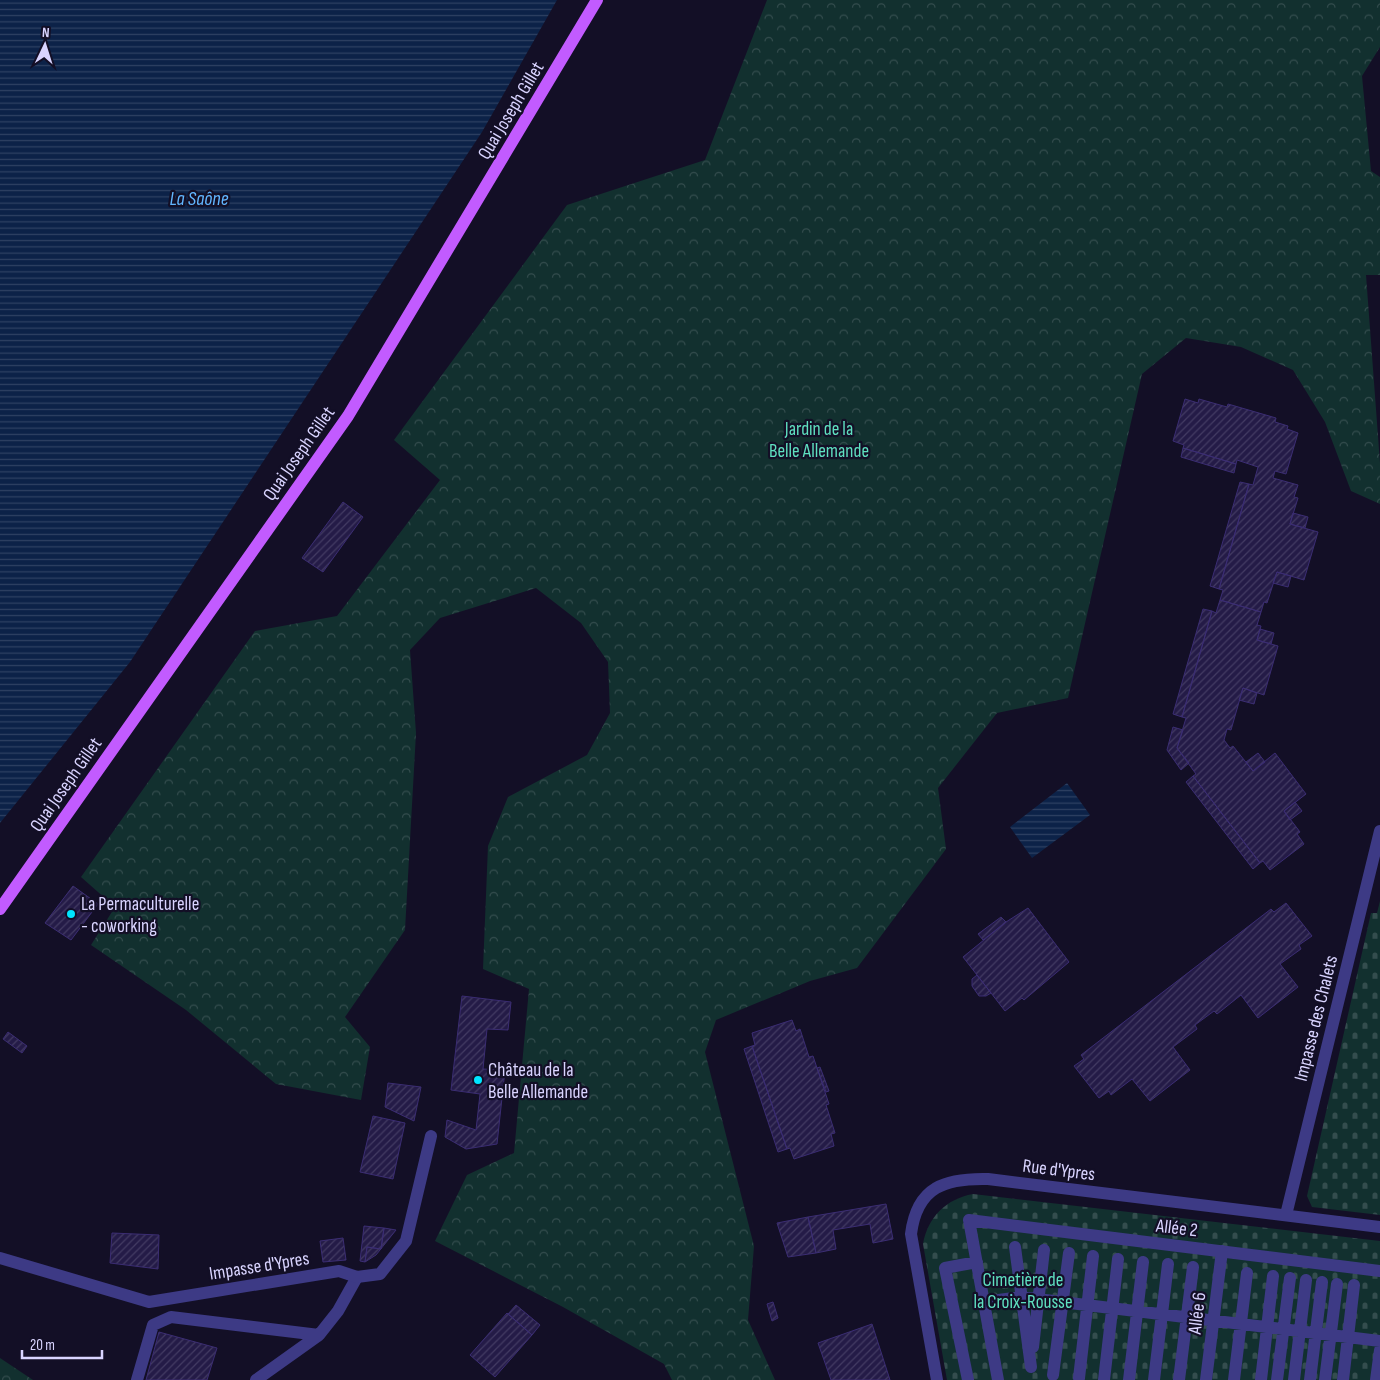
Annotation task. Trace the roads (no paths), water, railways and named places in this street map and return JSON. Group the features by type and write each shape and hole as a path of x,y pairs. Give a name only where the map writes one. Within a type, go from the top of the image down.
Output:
{"main road":[{"name":"Quai Joseph Gillet","path":"0,909 348,416 597,0"}],"street":[{"name":"Impasse des Chalets","path":"1286,1215 1380,831"},
{"name":"Impasse d'Ypres","path":"0,1258 149,1302 339,1271 357,1277 380,1274 406,1241 431,1136"},
{"name":"Rue d'Ypres","path":"937,1380 911,1234 918,1206 926,1196 947,1181 963,1178 988,1179 1380,1227"},
{"name":"Allée 2","path":"977,1262 969,1220 1380,1270"},
{"path":"1014,1247 1031,1367 1044,1250"},
{"name":"Allée 6","path":"1206,1380 1222,1251"},
{"path":"1053,1375 1069,1253"},
{"path":"1079,1378 1093,1256"},
{"path":"1104,1380 1118,1259"},
{"path":"968,1380 945,1268 977,1262 998,1380"},
{"path":"1129,1380 1143,1262"},
{"path":"1154,1380 1168,1264"},
{"path":"1179,1380 1193,1267"},
{"path":"1234,1380 1247,1273"},
{"path":"1261,1380 1273,1276"},
{"path":"256,1380 319,1336 338,1311 357,1277"},
{"path":"1277,1380 1290,1278"},
{"path":"1294,1380 1306,1280"},
{"path":"1310,1380 1322,1282"},
{"path":"1325,1380 1337,1284"},
{"path":"1343,1380 1354,1285"},
{"path":"984,1302 1021,1297 1380,1341"},
{"path":"137,1380 153,1325 171,1317 319,1336"},
{"path":"1376,1380 1380,1350"}],"water":[{"name":"La Saône","path":"0,0 557,0 482,132 130,662 0,823"},
{"path":"1067,783 1090,815 1032,858 1010,827"}],"place":[{"name":"La Permaculturelle - coworking","path":"71,914"},
{"name":"Château de la Belle Allemande","path":"478,1080"}],"park label":[{"name":"Jardin de la Belle Allemande","path":"819,439"},
{"name":"Cimetière de la Croix-Rousse","path":"1023,1290"}]}
